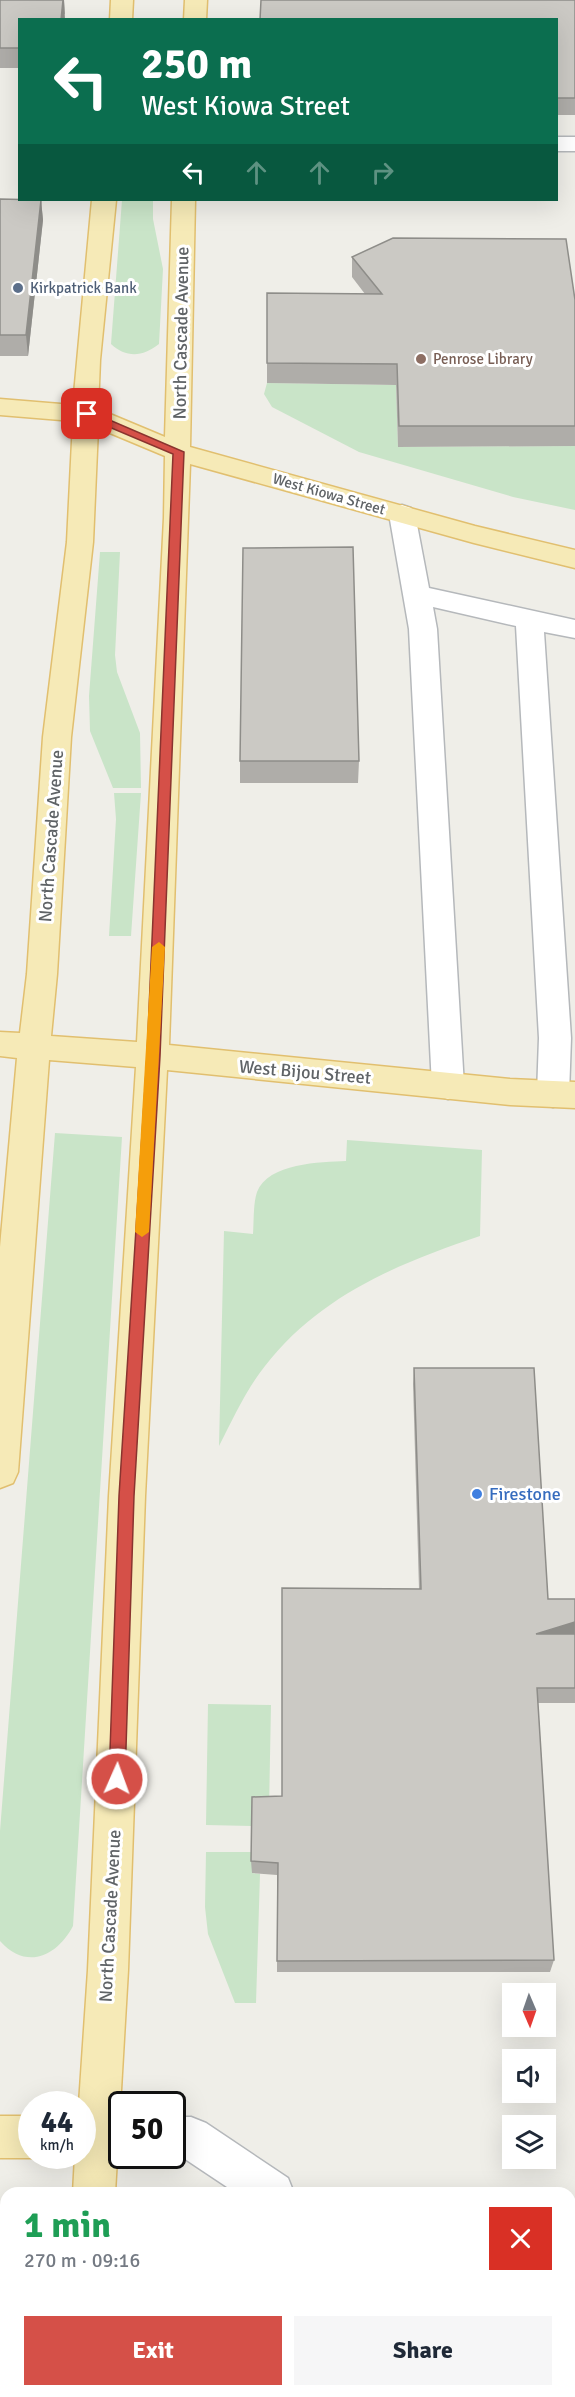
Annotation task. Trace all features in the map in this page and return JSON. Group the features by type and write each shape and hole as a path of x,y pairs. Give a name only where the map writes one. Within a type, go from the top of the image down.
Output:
{"main road":[{"path":"121,18 122,0"},
{"path":"195,18 196,0"},
{"name":"North Cascade Avenue","path":"0,1472 26,1122 36,1045 53,787 63,675 80,542 88,360 104,201"},
{"name":"North Cascade Avenue","path":"95,2187 100,2137 108,1970 128,1484 154,1056 179,452 178,360 184,201"},
{"name":"West Kiowa Street","path":"0,408 87,414 179,452 575,559"},
{"name":"West Bijou Street","path":"0,1044 154,1056 448,1086 564,1094"},
{"path":"0,2136 18,2137"}],"street":[{"path":"558,144 575,144"},
{"path":"402,514 423,629 444,962 448,1086"},
{"path":"417,594 575,629"},
{"path":"530,620 554,1023 564,1094"},
{"path":"186,2139 190,2139 264,2187"}],"green space":[{"path":"122,201 153,201 153,219 163,269 159,344 141,353 129,354 111,344"},
{"path":"267,383 396,385 398,447 575,446 575,510 513,497 359,452 272,407 264,394"},
{"path":"100,552 120,552 115,655 117,672 140,733 141,788 113,788 90,731 89,696"},
{"path":"114,793 141,793 131,936 109,936 116,819"},
{"path":"55,1133 122,1137 73,1926 59,1945 50,1952 31,1957 21,1956 0,1941 0,1831"},
{"path":"347,1140 482,1150 480,1236 420,1258 362,1285 335,1301 310,1320 286,1341 258,1375 219,1446 224,1231 253,1234 254,1207 257,1192 263,1182 272,1175 296,1166 346,1161"},
{"path":"208,1704 271,1705 269,1810 252,1826 206,1825"},
{"path":"206,1852 252,1852 252,1873 260,1874 256,2003 235,2003 208,1934 205,1907"}],"building":[{"path":"0,0 63,0 61,18 18,18 18,48 0,48"},
{"path":"261,0 575,0 575,98 558,98 558,18 260,18"},
{"name":"Kirkpatrick Bank","path":"0,199 41,201 26,335 0,335"},
{"name":"Penrose Library","path":"393,238 566,239 575,300 575,426 399,426 397,364 267,363 267,293 382,294 352,257"},
{"path":"353,547 359,761 240,761 243,548"},
{"path":"414,1368 534,1368 548,1599 575,1599 575,1622 536,1634 575,1634 575,1688 537,1688 554,1960 277,1961 278,1863 251,1861 252,1797 282,1796 282,1588 421,1589"}],"slow traffic":[{"path":"142,1232 159,947"}],"place":[{"name":"Kirkpatrick Bank","path":"18,288"},
{"name":"Penrose Library","path":"421,359"},
{"name":"Firestone","path":"477,1494"}],"route":[{"path":"87,414 179,452 154,1056 147,1137 127,1496 117,1779"}]}
